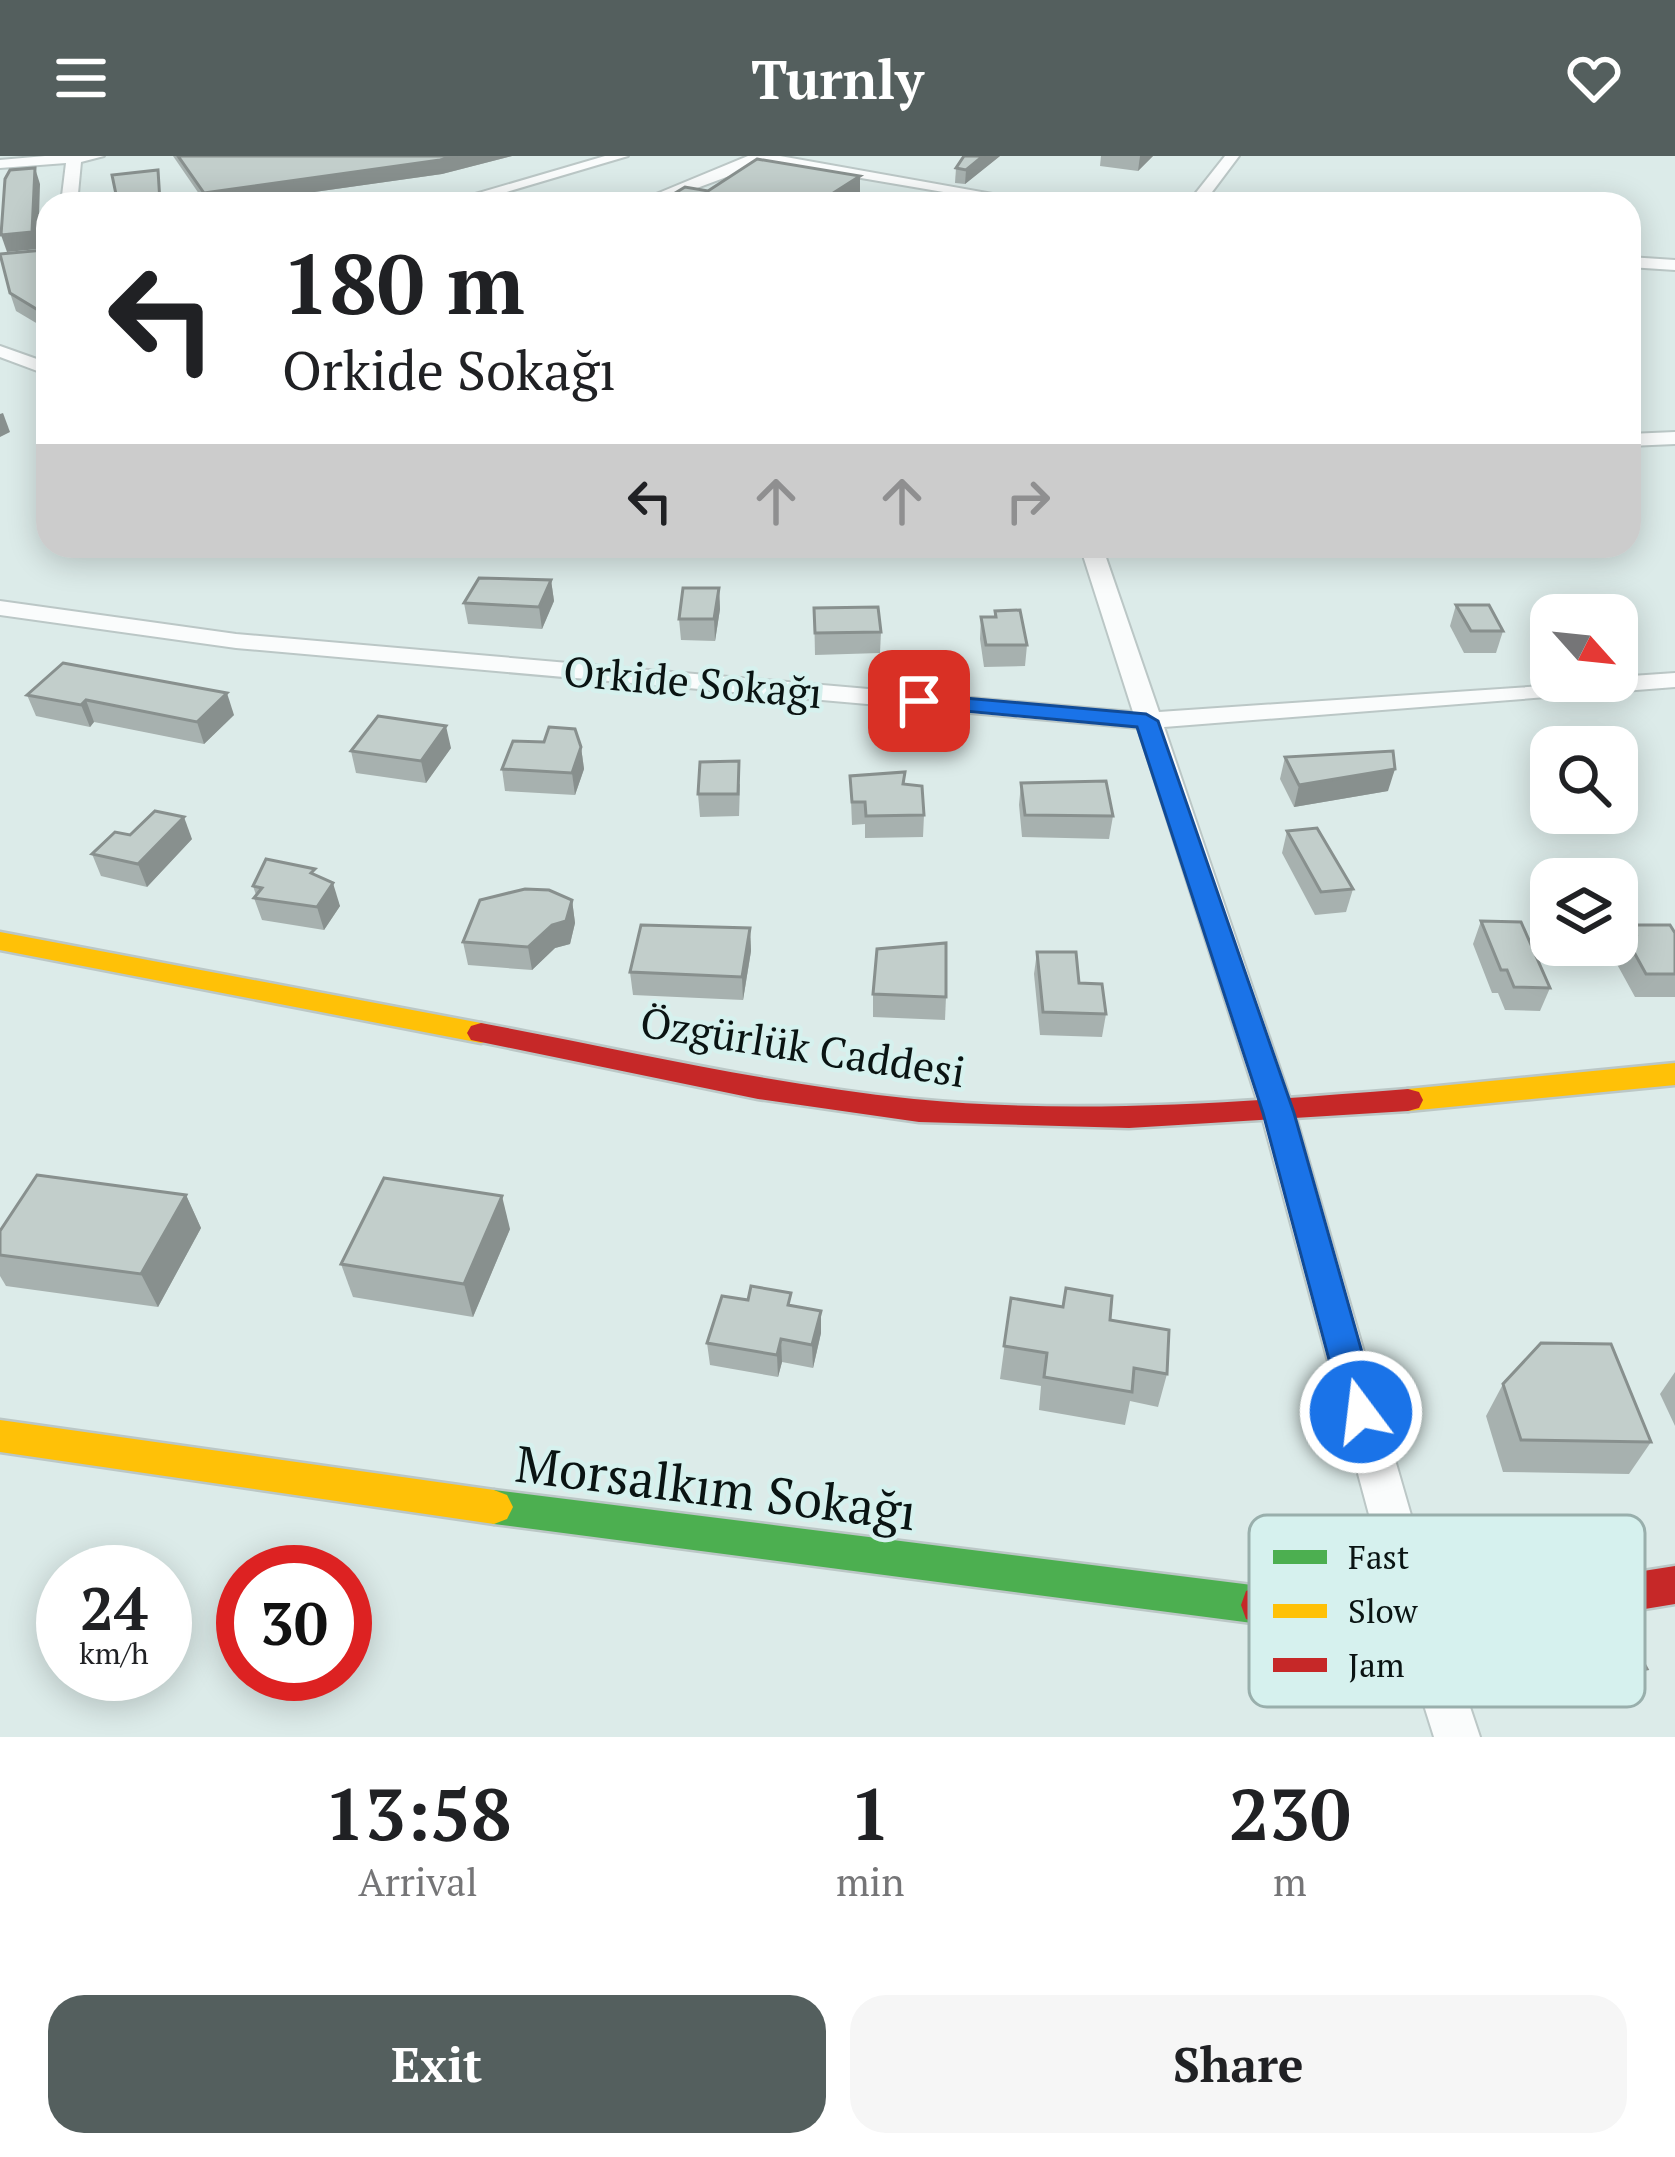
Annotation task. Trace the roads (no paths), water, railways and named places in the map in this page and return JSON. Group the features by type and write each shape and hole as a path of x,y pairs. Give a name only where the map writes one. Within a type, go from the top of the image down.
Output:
{"street":[{"path":"0,164 97,156"},
{"path":"492,192 621,156"},
{"path":"1204,192 1232,156"},
{"path":"70,192 74,157"},
{"path":"671,192 760,157 904,174 935,187 966,192"},
{"path":"925,192 935,187"},
{"path":"1641,263 1675,266"},
{"path":"0,351 36,364"},
{"path":"1641,439 1675,437"},
{"path":"1095,558 1279,1113 1390,1515"},
{"name":"Orkide Sokağı","path":"0,608 236,641 1146,721 1675,680"},
{"name":"Özgürlük Caddesi","path":"0,941 850,1103 1064,1119 1279,1113 1675,1074"},
{"name":"Morsalkım Sokağı","path":"0,1436 295,1481 1249,1604"},
{"name":"Morsalkım Sokağı","path":"1645,1590 1675,1585"},
{"path":"1447,1707 1457,1737"}]}
